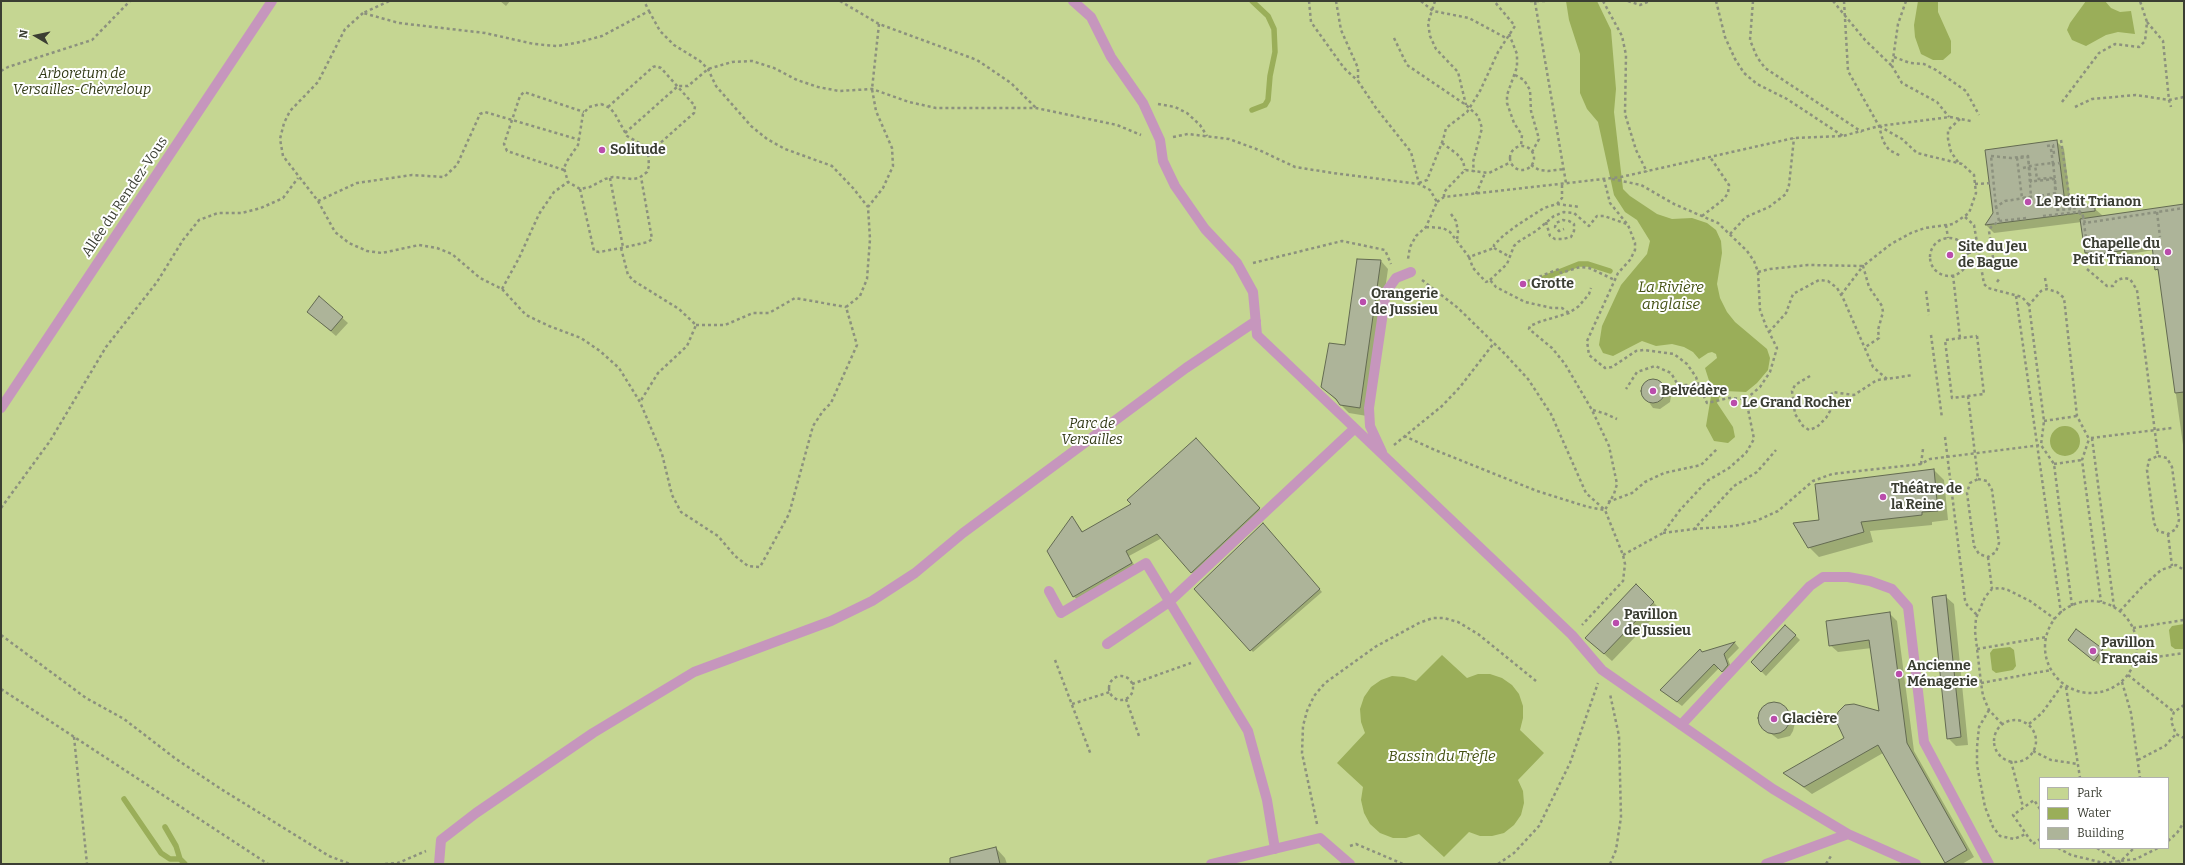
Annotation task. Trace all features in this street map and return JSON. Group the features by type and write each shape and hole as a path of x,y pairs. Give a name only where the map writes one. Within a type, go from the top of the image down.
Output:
{"lane":[{"name":"Allée du Rendez-Vous","path":"1,408 272,1"},
{"path":"1073,1 1091,17 1111,57 1143,103 1160,140 1162,161 1175,186 1205,229 1240,269 1253,292 1257,335 1572,635 1602,670 1773,789 1848,834 1916,864"},
{"path":"1385,458 1370,426 1369,408 1386,292 1396,278 1411,272"},
{"path":"439,864 441,840 476,813 593,733 670,685 694,672 831,621 872,601 915,573 963,533 1186,368 1256,321"},
{"path":"1107,644 1169,602 1354,429"},
{"path":"1049,591 1061,613 1146,563 1238,713 1252,741 1267,800 1274,849"},
{"path":"1681,725 1810,586 1823,577 1848,577 1870,581 1892,589 1908,607 1924,742 1989,864"},
{"path":"1766,864 1848,834"},
{"path":"1211,864 1320,838 1350,864"}],"path":[{"path":"1,71 8,67 92,40 130,1"},
{"path":"389,1 363,13 345,29 318,82 290,111 284,123 280,139 283,156 298,178 305,183 318,201 335,232 349,243 367,251 382,253 419,244 437,248 452,254 480,278 502,289 526,315 549,326 581,338 600,351 619,368 640,402 662,454 672,495 680,512 718,536 735,556 748,566 760,567 789,514 813,426 823,411 831,403 855,352 857,345 855,331 848,320 846,306"},
{"path":"610,178 628,275 634,282 678,309 696,325 725,325 753,313 769,313 795,298 846,306 860,296 867,279 870,239 868,207 853,188 832,166 785,149 767,139 751,126 716,86 708,69 700,61 669,40 660,31 644,1"},
{"path":"840,1 879,24 977,60 1011,83 1036,108"},
{"path":"1309,1 1311,22 1344,68 1358,81 1376,108 1411,152 1419,184"},
{"path":"1336,1 1342,30 1358,68 1358,81"},
{"path":"1420,1 1433,11 1469,18 1506,38"},
{"path":"1435,1 1428,23 1430,36 1436,49 1458,72 1468,106"},
{"path":"1419,184 1427,180 1442,143 1446,128 1458,120 1480,91 1506,38 1515,26 1494,1"},
{"path":"1546,1 1532,1 1564,169 1562,198 1557,204"},
{"path":"1603,1 1622,36 1626,55 1625,114 1636,150 1647,172"},
{"path":"1628,1 1640,5 1650,1"},
{"path":"1716,1 1726,37 1735,59 1744,73 1757,84 1787,99 1843,136"},
{"path":"1752,1 1750,40 1757,57 1765,68 1862,132"},
{"path":"1834,1 1865,40 1892,66 1902,83 1937,102 1950,117"},
{"path":"1844,1 1848,71 1879,126 1883,140 1889,150 1901,156"},
{"path":"1892,66 1898,24 1906,1"},
{"path":"2140,1 2147,22 2163,41 2170,107"},
{"path":"363,13 399,23 485,33 534,44 557,46 602,36 649,12"},
{"path":"2062,102 2099,53 2115,44 2139,47 2145,41 2147,22"},
{"path":"868,207 883,188 893,166 892,148 876,111 872,89 879,24"},
{"path":"1509,34 1517,54 1517,67 1507,95 1507,103 1514,123 1522,135 1521,146"},
{"path":"1394,38 1407,65 1468,106 1478,116 1482,128 1473,162 1474,172"},
{"path":"1894,58 1910,63 1924,64 1936,70 1966,91 1978,115"},
{"path":"625,133 678,86 688,86 708,69 732,62 752,61 774,68 797,80 818,87 839,91 872,89 909,102 936,108 1036,108 1117,125 1160,140 1188,134 1230,139 1259,150 1294,167 1333,174 1419,184 1430,190 1437,202"},
{"path":"608,107 653,66 661,68 678,86 695,106 696,111 649,153"},
{"path":"1514,75 1524,80 1530,90 1531,111 1539,139 1532,152"},
{"path":"564,170 505,149 504,144 520,96 524,92 584,112"},
{"path":"2074,107 2092,99 2116,96 2136,95 2169,100 2184,97"},
{"path":"1143,103 1175,107 1181,110 1200,125 1207,136"},
{"path":"595,105 608,107 615,114 625,133 643,145 649,153 649,166 641,176 632,179 610,178 590,188 580,189 568,182 564,170 567,161 580,140 580,121 584,112 595,105"},
{"path":"318,201 357,183 412,176 444,177 457,165 480,114 493,113 580,140"},
{"path":"1572,635 1623,581 1623,556 1605,510 1586,493 1551,414 1528,379 1458,308 1411,272 1407,258 1410,247 1416,236 1426,227 1437,202 1444,197 1604,179 1647,172 1794,138 1843,136 1862,132 1879,126 1950,117 1971,121"},
{"path":"1958,162 1951,152 1948,139 1948,130 1960,119"},
{"path":"1841,295 1864,266 1891,244 1911,233 1953,224 1969,213 1976,193 1974,175 1962,164 1917,153 1902,139 1879,126"},
{"path":"1730,234 1746,218 1769,206 1786,194 1790,185 1794,138"},
{"path":"2062,140 2071,209"},
{"path":"1442,143 1457,154 1463,161 1465,170"},
{"path":"2047,146 2053,145 2054,154"},
{"path":"1521,146 1528,148 1532,152 1534,162 1529,169 1521,171 1513,166 1511,162 1514,150 1521,146"},
{"path":"2051,149 2055,180 2056,210 2075,208 2082,213 2085,223 2184,208"},
{"path":"1991,156 2011,158 2028,156 2031,197 2005,201 1996,207 1991,156"},
{"path":"1991,156 1999,222"},
{"path":"1701,216 1724,199 1729,189 1725,176 1714,165 1710,157"},
{"path":"2055,180 2031,182 2028,157 2017,158 2022,198 2056,193 2055,180 2053,163 2035,165 2037,179 2051,178 2055,180"},
{"path":"1465,170 1489,173 1511,162"},
{"path":"2023,168 2060,163"},
{"path":"1531,165 1539,170 1548,171 1564,169"},
{"path":"1444,197 1444,192 1465,170"},
{"path":"1476,194 1484,173"},
{"path":"580,189 594,251 598,252 622,248 648,242 653,236 641,176"},
{"path":"1,508 50,441 106,347 157,282 182,240 199,220 218,213 242,213 261,208 283,198 298,178"},
{"path":"1604,179 1610,203 1628,225 1635,243 1630,260 1618,273 1587,341 1589,355 1605,368 1612,367 1636,351 1644,350 1674,354 1686,364 1696,377 1700,390 1707,404 1729,398 1746,399 1760,387 1770,372 1776,358 1778,348 1769,332 1760,310 1758,272 1754,261 1747,251 1718,222 1674,204 1641,185 1610,178"},
{"path":"502,289 519,258 539,214 554,192 568,182"},
{"path":"1975,184 1994,182"},
{"path":"2020,190 2019,187 2030,186"},
{"path":"1469,257 1494,248 1494,245 1504,235 1544,208 1557,204 1580,207"},
{"path":"1426,227 1443,228 1456,240 1469,257 1479,276 1486,282 1507,264 1514,246 1518,242 1554,216 1564,212 1574,213 1589,226 1597,216 1604,216 1628,225"},
{"path":"2043,216 2078,212 2083,216 2088,253"},
{"path":"2157,212 2160,237"},
{"path":"1451,214 1456,221 1458,232 1456,240"},
{"path":"1964,216 1974,225 1984,284 1988,288 2022,297 2029,305 2044,422 2041,444 2054,464 2072,606"},
{"path":"1994,264 1990,232 1994,223 2027,218"},
{"path":"1546,222 1550,236 1555,239 1571,237 1574,231 1574,224 1570,221 1563,220 1556,223 1555,227 1559,231 1564,229"},
{"path":"1946,225 1948,238"},
{"path":"1948,238 1962,243 1968,253 1968,262 1964,269 1952,275 1944,275 1936,271 1931,260 1932,251 1936,244 1948,238"},
{"path":"1240,269 1279,256 1342,241 1386,250 1396,278"},
{"path":"1494,248 1510,257"},
{"path":"1968,253 1978,251"},
{"path":"1758,272 1770,269 1808,265 1864,266"},
{"path":"1864,266 1868,287 1882,306 1883,312 1878,330 1879,338 1864,348"},
{"path":"1528,281 1559,269 1561,273 1580,267 1589,268 1615,280"},
{"path":"2087,269 2107,286 2113,286 2117,280 2124,278 2130,279 2137,290 2158,456"},
{"path":"1952,275 1960,338"},
{"path":"1997,282 2000,278"},
{"path":"2045,278 2047,290"},
{"path":"1490,280 1496,287 1525,302 1552,308 1562,308 1569,313"},
{"path":"1769,332 1786,313 1793,294 1819,280 1828,280 1841,295 1873,367 1886,379"},
{"path":"1591,288 1589,294 1579,306 1569,313 1538,322 1530,326 1530,329 1552,348 1565,364 1592,410 1609,446 1617,484 1614,494 1605,510"},
{"path":"2029,305 2041,291 2047,290 2057,292 2064,298 2077,416 2091,438 2114,607"},
{"path":"1926,291 1929,315"},
{"path":"2016,296 2061,613"},
{"path":"640,402 658,373 687,346 696,325"},
{"path":"1931,335 1942,418"},
{"path":"1977,336 1984,394 1952,398 1945,340 1960,338 1977,336"},
{"path":"1385,458 1395,443 1442,406 1460,387 1494,343"},
{"path":"1626,388 1637,372 1655,366 1671,373 1678,384 1693,385 1700,390"},
{"path":"1810,376 1795,385 1792,390 1795,414 1803,426 1809,430 1817,427 1826,418 1830,411 1832,392 1854,395 1878,380 1914,374"},
{"path":"1968,396 1978,479"},
{"path":"1663,533 1680,510 1707,481 1729,468 1749,448 1754,439 1746,399"},
{"path":"1592,410 1606,414 1617,420"},
{"path":"2044,422 2077,416"},
{"path":"2091,438 2172,428"},
{"path":"1404,436 1537,491 1588,507 1605,510"},
{"path":"1945,437 1965,600 1967,605 1977,615"},
{"path":"2091,438 2082,460 2101,602"},
{"path":"1623,556 1663,533 1734,526 1756,521 1778,511 1813,481 1832,474 1921,464 1930,459 2041,444"},
{"path":"1608,503 1632,493 1645,482 1664,473 1701,465 1718,448"},
{"path":"1921,464 1922,449"},
{"path":"1694,529 1734,486 1757,472 1776,450"},
{"path":"2158,456 2167,458 2172,466 2179,520 2176,529 2168,534 2158,531 2154,523 2147,470 2149,460 2158,456"},
{"path":"2054,464 2082,460"},
{"path":"1978,479 1988,481 1992,490 1999,542 1996,552 1988,557 1979,554 1974,546 1967,493 1970,484 1978,479"},
{"path":"2168,534 2172,566"},
{"path":"1988,557 1992,589"},
{"path":"2120,611 2152,577 2168,566 2176,565 2184,570"},
{"path":"2002,724 1989,710 1983,696 1975,631 1977,615 1985,597 1992,589 2001,588 2018,594 2055,619"},
{"path":"2091,601 2101,602 2114,607 2120,611 2133,628 2137,638 2136,660 2128,675 2122,682 2109,690 2095,694 2080,692 2064,685 2051,670 2046,659 2046,636 2055,619 2072,606 2091,601"},
{"path":"1320,838 1302,753 1303,726 1307,711 1314,696 1325,684 1350,664 1399,632 1433,618 1444,618 1458,622 1478,634 1536,681"},
{"path":"2133,628 2184,620"},
{"path":"1,635 86,698 124,719 176,759 221,789 329,856 350,864"},
{"path":"1977,649 2046,636"},
{"path":"2136,660 2184,653"},
{"path":"1132,684 1204,658"},
{"path":"1055,660 1091,755"},
{"path":"1498,864 1514,853 1539,826 1570,763 1602,670"},
{"path":"1602,670 1614,707 1619,736 1621,767 1621,817 1616,850 1610,864"},
{"path":"1982,683 2051,670"},
{"path":"2128,675 2174,712"},
{"path":"1124,676 1132,684 1133,691 1126,699 1118,700 1110,692 1111,681 1117,677 1124,676"},
{"path":"2122,682 2131,712 2140,777"},
{"path":"2029,724 2042,713 2064,685"},
{"path":"2064,685 2080,777"},
{"path":"1,689 268,864"},
{"path":"1072,704 1110,692"},
{"path":"1126,699 1139,736"},
{"path":"2184,705 2174,712 2171,725 2176,734 2184,738"},
{"path":"1989,710 1978,727 1977,765 1984,807 1993,827 2000,836 2014,839 2026,834"},
{"path":"2015,719 2029,724 2036,737 2033,751 2024,760 2011,761 1999,755 1996,749 1995,735 2002,724 2015,719"},
{"path":"2138,760 2165,746 2176,734"},
{"path":"74,737 88,864"},
{"path":"2033,751 2051,760 2078,764"},
{"path":"2011,761 2023,808"},
{"path":"2039,808 2034,800 2013,815 2033,844 2039,840"},
{"path":"2169,840 2177,833 2184,822"},
{"path":"385,864 398,863 425,851 441,840"},
{"path":"1334,850 1356,844 1403,864"},
{"path":"2060,849 2088,861 2104,863 2120,863 2136,859 2156,849"},
{"path":"2099,849 2120,863"},
{"path":"2120,863 2133,849"}],"green space":[{"name":"Parc de Versailles","path":"1,1 2184,1 2184,864 1,864"}],"water":[{"name":"La Rivière anglaise","path":"1566,1 1597,1 1611,30 1616,89 1614,112 1623,189 1630,196 1657,214 1672,219 1692,218 1707,223 1716,230 1721,241 1722,253 1717,284 1720,298 1727,312 1735,322 1767,349 1770,358 1768,370 1757,383 1746,392 1725,391 1721,394 1717,403 1733,427 1735,437 1728,443 1714,441 1706,426 1712,390 1705,368 1717,358 1716,354 1712,352 1708,353 1699,359 1693,352 1684,347 1672,344 1656,346 1642,341 1613,356 1603,353 1599,345 1602,326 1621,285 1647,254 1650,241 1637,220 1625,212 1614,195 1598,122 1587,109 1580,93 1580,54 1569,20"},
{"path":"1918,1 1938,1 1938,12 1951,41 1951,53 1943,60 1933,60 1921,54 1915,37 1914,25"},
{"path":"2086,1 2105,1 2111,8 2120,12 2131,11 2135,34 2118,32 2106,35 2086,46 2072,40 2067,30 2070,23"},
{"path":"2065,426 2075,431 2080,441 2075,451 2065,456 2055,451 2050,441 2055,431"},
{"path":"2184,624 2184,649 2175,649 2171,646 2169,630 2172,626"},
{"path":"2010,647 2014,650 2016,666 2013,670 1996,673 1992,670 1990,653 1993,649"},
{"name":"Bassin du Trèfle","path":"1442,655 1467,678 1478,674 1490,674 1502,678 1512,685 1519,694 1523,706 1523,718 1520,730 1544,753 1518,780 1523,791 1524,803 1521,815 1514,825 1504,833 1492,836 1480,836 1469,832 1444,857 1419,834 1406,838 1393,838 1380,833 1370,824 1364,813 1361,800 1363,787 1337,763 1365,733 1361,722 1360,709 1364,697 1371,687 1381,680 1392,676 1404,677 1416,681"}],"building":[{"name":"Le Petit Trianon","path":"2057,140 2065,203 2095,208 2095,211 1985,225 1993,213 1985,150"},
{"path":"2184,204 2184,392 2175,393 2158,269 2155,270 2152,246 2093,255 2092,252 2085,253 2080,219"},
{"name":"Orangerie de Jussieu","path":"1357,259 1381,260 1360,408 1340,405 1336,399 1321,387 1329,343 1345,345"},
{"path":"319,296 343,317 331,331 307,312"},
{"name":"Belvédère","path":"1648,379 1658,379 1665,386 1665,396 1658,403 1648,403 1641,396 1641,386"},
{"path":"1196,438 1260,508 1191,573 1157,534 1126,551 1132,563 1073,597 1047,551 1072,516 1082,532 1131,504 1127,500"},
{"name":"Théâtre de la Reine","path":"1934,469 1938,511 1922,512 1922,515 1861,522 1864,532 1808,548 1793,523 1819,520 1815,484"},
{"path":"1263,523 1320,589 1250,651 1194,589"},
{"name":"Pavillon de Jussieu","path":"1636,584 1654,602 1604,654 1585,638"},
{"path":"1946,595 1961,737 1947,739 1932,597"},
{"path":"1890,612 1907,743 1967,850 1945,863 1878,745 1804,787 1783,773 1844,738 1836,721 1838,712 1845,705 1854,704 1879,711 1869,640 1829,646 1826,621"},
{"path":"1785,625 1796,635 1761,672 1751,662"},
{"path":"2076,629 2103,649 2094,661 2068,640"},
{"path":"1735,642 1724,654 1728,665 1722,672 1714,664 1677,702 1660,690 1700,649 1702,652"},
{"name":"Glacière","path":"1771,702 1777,702 1786,706 1790,718 1786,730 1777,734 1771,734 1762,730 1758,721 1758,715 1762,706"},
{"path":"996,847 1000,864 950,864 950,858"}],"waterway":[{"path":"1252,1 1268,16 1274,29 1275,52 1270,76 1268,100 1265,105 1252,110"},
{"path":"1529,284 1579,264 1588,264 1610,271"},
{"path":"124,799 161,853 170,859 180,859 185,864"},
{"path":"165,827 176,846 180,859"}],"place":[{"name":"Solitude","path":"602,150"},
{"name":"Le Petit Trianon","path":"2028,202"},
{"name":"Chapelle du Petit Trianon","path":"2168,252"},
{"name":"Site du Jeu de Bague","path":"1950,255"},
{"name":"Grotte","path":"1523,284"},
{"name":"Orangerie de Jussieu","path":"1363,302"},
{"name":"Belvédère","path":"1653,391"},
{"name":"Le Grand Rocher","path":"1734,403"},
{"name":"Théâtre de la Reine","path":"1883,497"},
{"name":"Pavillon de Jussieu","path":"1616,623"},
{"name":"Pavillon Français","path":"2093,651"},
{"name":"Ancienne Ménagerie","path":"1899,674"},
{"name":"Glacière","path":"1774,719"}],"park label":[{"name":"Arboretum de Versailles-Chèvreloup","path":"82,82"}]}
